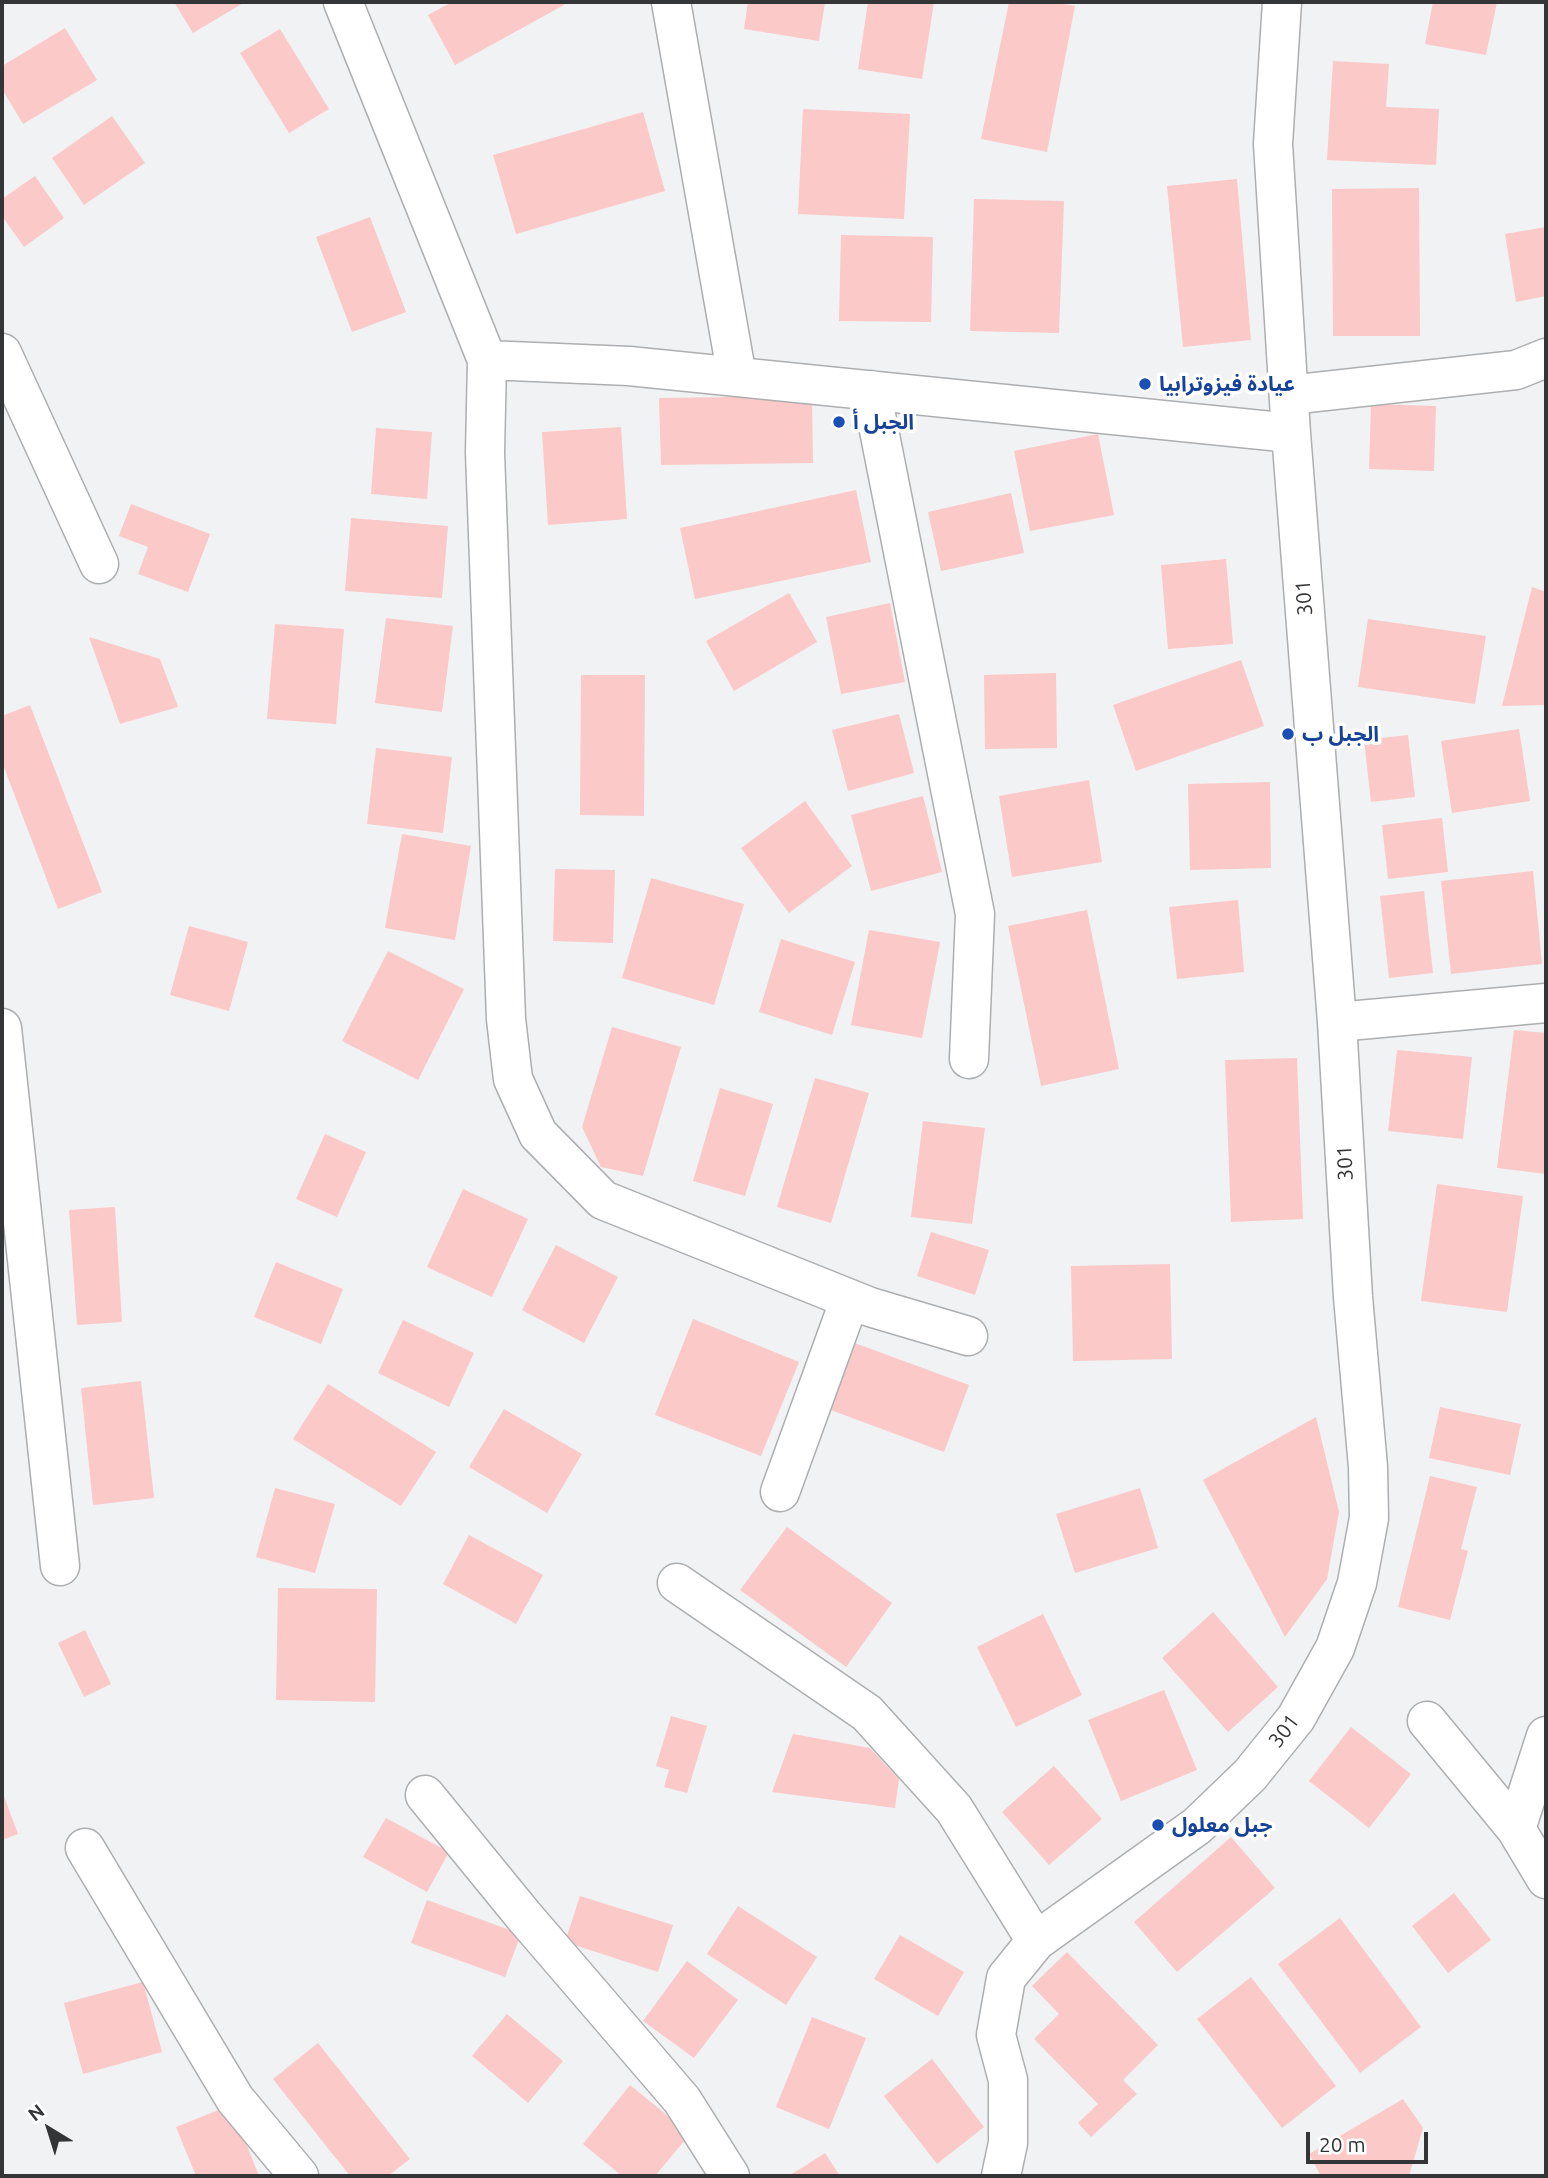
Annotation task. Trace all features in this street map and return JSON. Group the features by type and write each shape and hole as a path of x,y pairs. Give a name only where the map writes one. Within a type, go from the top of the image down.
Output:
{"street":[{"path":"343,2 487,360 485,453 506,1019 513,1079 538,1133 603,1200 850,1299 968,1336"},
{"path":"671,2 737,377"},
{"name":"301","path":"1001,2176 1009,2143 1008,2080 996,2035 1006,1978 1036,1941 1197,1826 1251,1775 1296,1718 1335,1648 1357,1583 1370,1518 1353,1297 1337,1022 1291,433 1273,144 1282,2"},
{"path":"2,353 99,564"},
{"path":"1289,395 1516,370 1546,358"},
{"path":"487,360 629,366 1291,433"},
{"path":"871,390 975,914 970,1059"},
{"path":"1337,1022 1546,1003"},
{"path":"2,1028 60,1566"},
{"path":"780,1492 850,1299"},
{"path":"677,1583 867,1713 954,1809 1036,1941"},
{"path":"1427,1721 1516,1829 1546,1880"},
{"path":"1516,1829 1546,1736"},
{"path":"425,1795 523,1915 682,2100 730,2176"},
{"path":"85,1848 235,2099 299,2176"}],"building":[{"path":"174,2 245,2 193,33"},
{"path":"452,2 563,2 564,5 455,65 428,15"},
{"path":"748,2 825,2 819,41 744,29"},
{"path":"868,2 934,2 922,79 858,69"},
{"path":"1009,2 1053,2 1075,6 1047,152 981,139"},
{"path":"1433,2 1497,2 1486,55 1425,44"},
{"path":"65,28 97,80 23,124 2,89 2,66"},
{"path":"280,29 329,109 289,133 240,53"},
{"path":"1333,61 1389,64 1386,107 1439,109 1436,165 1327,160"},
{"path":"803,109 910,114 904,219 798,214"},
{"path":"643,112 665,191 516,234 493,155"},
{"path":"112,116 145,163 84,205 52,158"},
{"path":"35,176 64,218 24,247 2,216 2,199"},
{"path":"1237,179 1251,340 1183,347 1167,186"},
{"path":"1419,188 1420,336 1333,336 1332,189"},
{"path":"974,199 1064,201 1059,333 970,331"},
{"path":"370,217 406,312 352,332 316,237"},
{"path":"1546,227 1546,296 1516,302 1505,234"},
{"path":"841,235 933,237 931,322 839,321"},
{"path":"812,396 813,463 661,465 659,398"},
{"path":"1371,404 1436,406 1434,471 1369,469"},
{"path":"621,427 627,519 548,525 542,432"},
{"path":"376,428 432,432 427,499 371,494"},
{"path":"1098,434 1114,515 1030,531 1014,451"},
{"path":"856,490 871,562 695,599 680,528"},
{"path":"1011,493 1024,553 941,571 928,512"},
{"path":"131,504 210,534 188,592 138,574 148,547 119,536"},
{"path":"351,518 448,526 442,598 345,591"},
{"path":"1226,559 1233,644 1168,649 1161,565"},
{"path":"1532,587 1546,592 1546,705 1502,706"},
{"path":"789,593 817,642 734,691 706,641"},
{"path":"890,603 905,682 841,694 826,617"},
{"path":"386,618 453,626 442,712 375,703"},
{"path":"1368,619 1486,636 1475,704 1358,687"},
{"path":"275,624 344,629 336,724 267,719"},
{"path":"89,637 160,659 178,707 120,724"},
{"path":"1241,660 1264,726 1136,771 1113,705"},
{"path":"1056,673 1057,748 985,749 984,675"},
{"path":"581,675 645,675 644,816 580,815"},
{"path":"30,705 102,892 58,909 2,762 2,716"},
{"path":"899,714 914,773 848,791 832,730"},
{"path":"1519,729 1530,801 1452,813 1441,741"},
{"path":"1408,735 1415,797 1371,802 1364,740"},
{"path":"376,748 452,757 443,833 367,824"},
{"path":"1089,780 1102,862 1012,877 999,796"},
{"path":"1270,782 1271,868 1190,870 1188,784"},
{"path":"923,796 942,872 871,891 851,815"},
{"path":"805,801 852,866 789,913 741,848"},
{"path":"1442,818 1448,872 1388,879 1382,825"},
{"path":"402,834 471,846 455,940 385,928"},
{"path":"555,869 615,870 613,943 553,941"},
{"path":"1533,871 1542,964 1451,974 1441,881"},
{"path":"651,878 744,904 714,1005 622,978"},
{"path":"1424,891 1433,973 1389,978 1380,896"},
{"path":"1238,900 1244,972 1177,979 1169,907"},
{"path":"1087,910 1119,1069 1041,1086 1008,926"},
{"path":"189,926 248,942 229,1011 170,995"},
{"path":"869,930 940,942 922,1038 851,1025"},
{"path":"781,939 855,962 832,1035 759,1012"},
{"path":"388,951 464,989 418,1080 342,1041"},
{"path":"612,1027 681,1047 643,1176 601,1167 582,1127"},
{"path":"1514,1030 1546,1033 1546,1174 1497,1168"},
{"path":"1397,1050 1472,1057 1463,1139 1388,1131"},
{"path":"1297,1058 1303,1219 1231,1222 1225,1060"},
{"path":"815,1078 869,1093 831,1223 777,1207"},
{"path":"720,1088 773,1104 745,1196 693,1181"},
{"path":"923,1121 985,1128 972,1224 911,1217"},
{"path":"325,1134 366,1152 337,1217 296,1199"},
{"path":"1437,1184 1523,1196 1507,1312 1421,1301"},
{"path":"463,1189 528,1219 492,1297 427,1267"},
{"path":"115,1207 122,1322 77,1325 69,1210"},
{"path":"931,1232 989,1250 975,1295 917,1276"},
{"path":"556,1245 618,1277 584,1343 522,1310"},
{"path":"276,1262 343,1289 321,1344 254,1317"},
{"path":"1170,1264 1172,1359 1073,1361 1071,1266"},
{"path":"693,1319 799,1362 761,1456 655,1415"},
{"path":"403,1320 474,1353 449,1407 378,1373"},
{"path":"852,1342 969,1385 944,1452 828,1409"},
{"path":"141,1381 154,1498 93,1505 81,1388"},
{"path":"328,1384 436,1452 401,1506 293,1439"},
{"path":"1440,1407 1521,1424 1510,1475 1429,1458"},
{"path":"504,1409 582,1454 547,1513 469,1467"},
{"path":"1316,1417 1339,1512 1327,1579 1285,1637 1203,1480"},
{"path":"1430,1476 1477,1487 1461,1549 1468,1551 1450,1620 1398,1607"},
{"path":"275,1488 335,1504 315,1573 256,1557"},
{"path":"1140,1488 1158,1548 1075,1573 1056,1514"},
{"path":"787,1527 892,1603 846,1667 740,1590"},
{"path":"469,1535 543,1575 516,1624 443,1584"},
{"path":"278,1588 377,1589 375,1702 276,1700"},
{"path":"1213,1612 1278,1687 1228,1732 1162,1658"},
{"path":"1043,1614 1082,1695 1016,1727 977,1647"},
{"path":"85,1630 111,1684 84,1697 58,1643"},
{"path":"1164,1690 1197,1770 1121,1801 1088,1720"},
{"path":"671,1716 707,1726 687,1793 664,1787 669,1770 656,1766"},
{"path":"1351,1727 1411,1774 1369,1828 1309,1781"},
{"path":"793,1734 870,1748 899,1779 895,1808 772,1792"},
{"path":"1054,1766 1102,1819 1049,1865 1002,1812"},
{"path":"2,1791 18,1834 2,1840"},
{"path":"386,1818 449,1852 427,1892 363,1857"},
{"path":"1231,1837 1275,1888 1177,1972 1134,1922"},
{"path":"1454,1893 1491,1940 1448,1973 1412,1926"},
{"path":"580,1896 673,1925 658,1972 565,1942"},
{"path":"427,1900 521,1934 505,1977 411,1943"},
{"path":"738,1906 817,1957 786,2005 707,1954"},
{"path":"1340,1918 1421,2027 1360,2073 1278,1964"},
{"path":"900,1935 964,1972 938,2016 874,1979"},
{"path":"1067,1952 1158,2045 1123,2080 1137,2094 1091,2137 1078,2123 1098,2104 1034,2039 1059,2014 1032,1986"},
{"path":"687,1961 738,2000 694,2058 643,2021"},
{"path":"1251,1977 1336,2086 1282,2128 1197,2019"},
{"path":"143,1982 162,2052 83,2074 64,2003"},
{"path":"507,2014 563,2061 528,2103 472,2056"},
{"path":"812,2017 866,2038 829,2129 776,2107"},
{"path":"318,2043 410,2159 388,2176 350,2176 273,2079"},
{"path":"932,2059 984,2127 937,2164 884,2096"},
{"path":"630,2085 690,2134 655,2176 622,2176 583,2144"},
{"path":"1403,2099 1423,2128 1409,2176 1321,2176 1309,2154"},
{"path":"231,2105 259,2176 196,2176 176,2127"},
{"path":"825,2153 840,2176 789,2176"}],"place":[{"name":"عيادة فيزوترابيا","path":"1145,384"},
{"name":"الجبل أ","path":"839,422"},
{"name":"الجبل ب","path":"1288,734"},
{"name":"جبل معلول","path":"1158,1825"}]}
